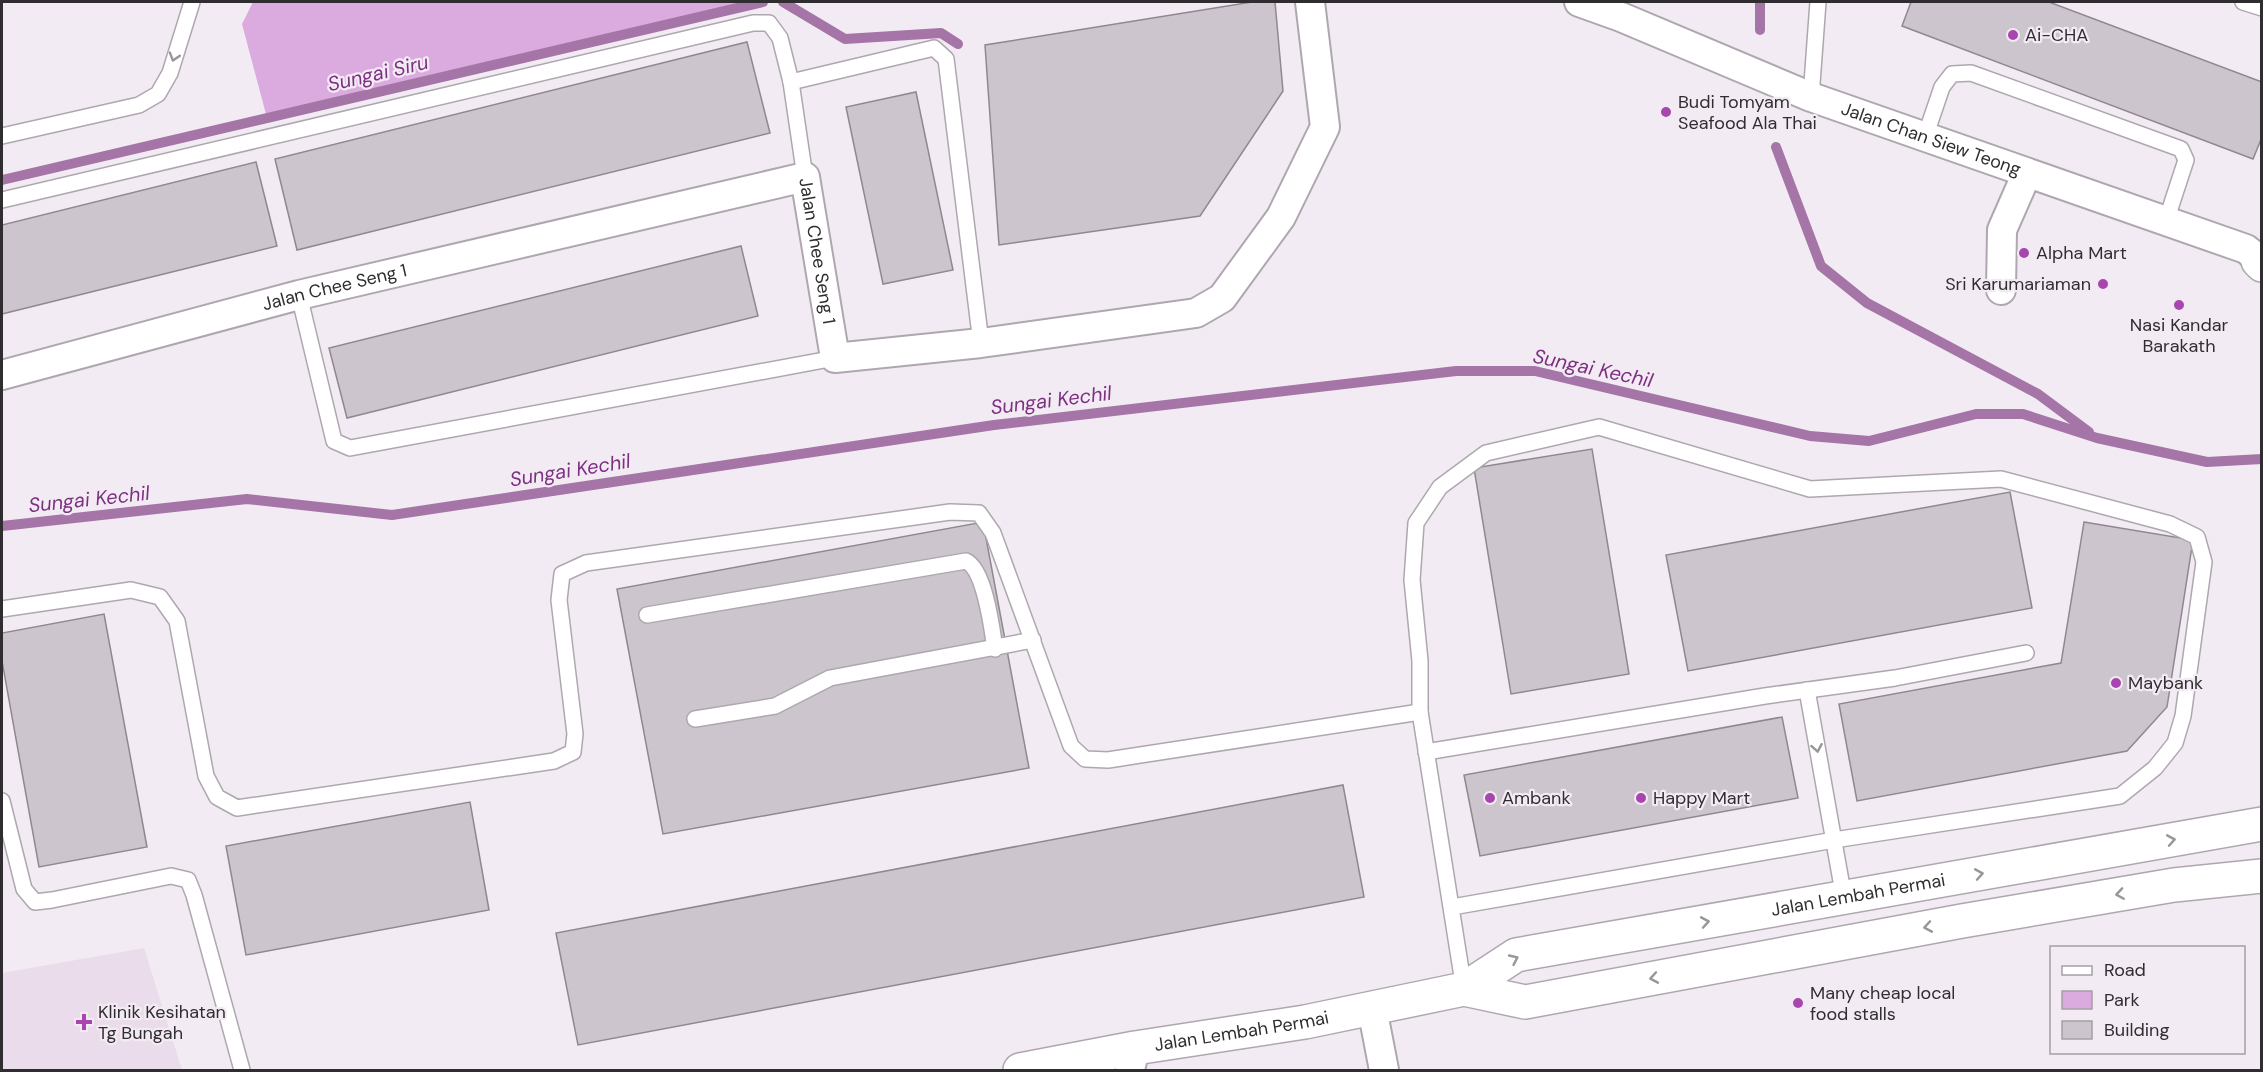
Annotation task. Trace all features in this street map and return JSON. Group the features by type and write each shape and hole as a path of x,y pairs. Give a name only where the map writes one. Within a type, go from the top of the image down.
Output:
{"main road":[{"name":"Jalan Lembah Permai","path":"1020,1071 1132,1060 1464,988 1516,956 2262,824"},
{"name":"Jalan Lembah Permai","path":"1464,988 1525,1002 1974,919 2174,885 2262,876"}],"street":[{"path":"835,358 981,343 1196,313 1221,298 1281,217 1325,127 1310,2"},
{"name":"Jalan Chan Siew Teong","path":"1579,2 1622,9 1811,97 2166,221 2258,257"},
{"path":"2001,290 2001,230 2027,173"},
{"name":"Jalan Chee Seng 1","path":"2,375 299,295 805,177 835,358"},
{"path":"1372,1008 1384,1071"}],"lane":[{"path":"2,136 139,105 158,94 170,73 192,2"},
{"path":"1811,97 1818,2"},
{"path":"2243,2 2262,8"},
{"path":"2,200 753,23 769,23 780,38 791,82 805,177"},
{"path":"791,82 934,48 946,59 981,343"},
{"path":"1925,137 1942,87 1947,80 1952,74 1971,73 2181,149 2186,160 2166,221"},
{"path":"299,295 334,441 350,448 835,358"},
{"path":"1452,907 1834,840 2120,796 2155,768 2175,743 2183,716 2204,562 2197,537 2170,524 2001,479 1810,489 1599,427 1486,453 1440,487 1416,523 1412,580 1420,661 1420,712 1464,988"},
{"path":"2,609 131,590 160,597 177,621 206,776 217,797 237,808 554,761 573,752 575,734 559,600 562,574 586,563 950,512 979,513 993,533 1071,746 1085,759 1108,760 1420,712"},
{"path":"647,615 966,561 975,569 981,584 992,625 995,649"},
{"path":"695,719 775,706 830,678 995,649 1033,640"},
{"path":"1426,752 1807,690 1895,678 2026,652"},
{"path":"1807,690 1844,898"},
{"path":"2,801 24,889 35,902 171,876 188,880 242,1071"}],"shaded area":[{"name":"Klinik Kesihatan Tg Bungah","path":"144,948 182,1070 2,1070 2,973"}],"green space":[{"path":"253,2 749,2 267,118 242,24"}],"building":[{"path":"1252,2 1275,2 1283,91 1200,216 999,245 985,45"},
{"path":"1911,2 2049,2 2262,82 2262,137 2253,159 1902,26"},
{"path":"747,42 770,133 297,250 275,159"},
{"path":"916,92 953,270 883,284 846,107"},
{"path":"256,162 277,246 2,314 2,225"},
{"path":"741,246 758,316 347,418 329,348"},
{"path":"1592,449 1629,674 1511,694 1474,468"},
{"path":"2010,492 2032,608 1688,671 1666,555"},
{"path":"983,522 1029,768 663,834 617,589"},
{"path":"2084,522 2193,540 2167,707 2127,751 1857,801 1839,704 2061,663"},
{"path":"104,614 147,847 39,867 2,661 2,633"},
{"path":"1782,717 1798,798 1480,856 1464,775"},
{"path":"1343,785 1364,897 578,1045 556,933"},
{"path":"470,802 489,910 246,955 226,846"}],"waterway":[{"name":"Sungai Siru","path":"2,180 763,2"},
{"name":"Sungai Siru","path":"783,2 845,39 941,33 958,44"},
{"name":"Sungai Kechil","path":"1760,2 1760,30"},
{"name":"Sungai Kechil","path":"1776,147 1821,266 1867,303 2038,394 2089,432"},
{"name":"Sungai Kechil","path":"2,526 247,499 392,515 994,425 1456,371 1535,371 1810,436 1869,441 1976,414 2023,414 2097,438 2207,462 2262,459"}],"place":[{"name":"Ai-CHA","path":"2013,35"},
{"name":"Budi Tomyam Seafood Ala Thai","path":"1666,112"},
{"name":"Alpha Mart","path":"2024,253"},
{"name":"Sri Karumariaman","path":"2103,284"},
{"name":"Nasi Kandar Barakath","path":"2179,305"},
{"name":"Maybank","path":"2116,683"},
{"name":"Ambank","path":"1490,798"},
{"name":"Happy Mart","path":"1641,798"},
{"name":"Many cheap local food stalls","path":"1798,1003"},
{"name":"Klinik Kesihatan Tg Bungah","path":"84,1022"}]}
